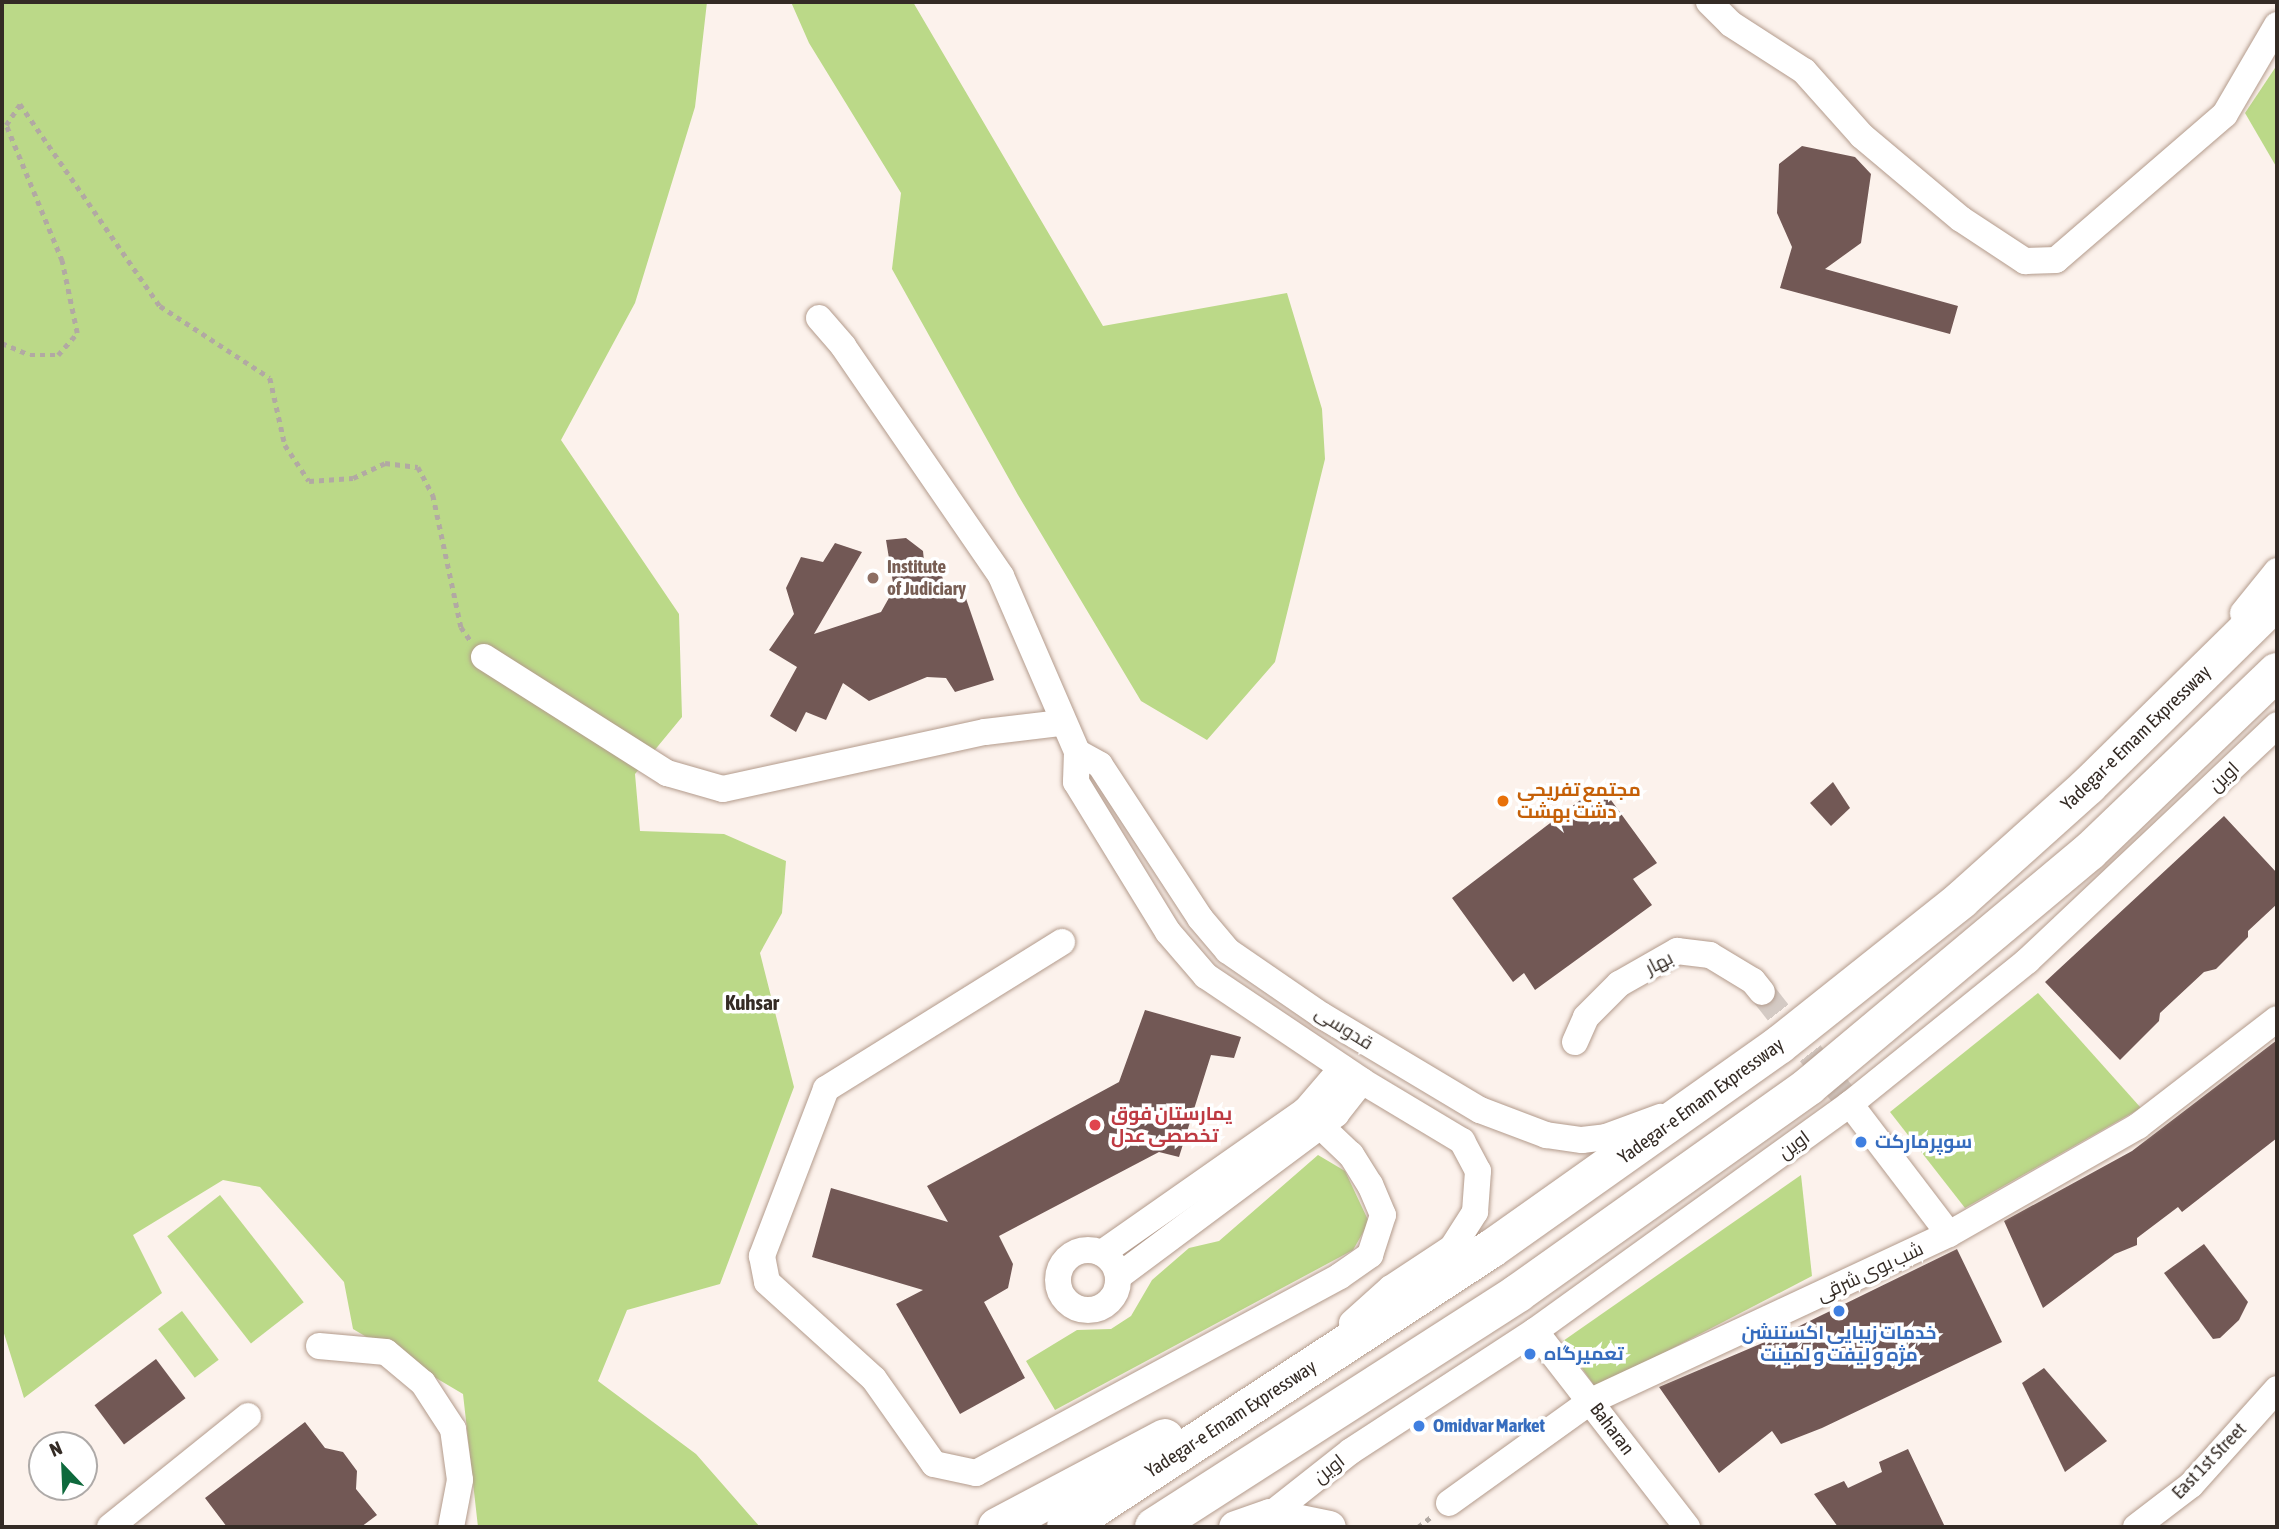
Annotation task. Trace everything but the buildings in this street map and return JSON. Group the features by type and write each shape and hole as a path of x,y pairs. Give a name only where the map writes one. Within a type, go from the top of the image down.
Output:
{"highway":[{"name":"Yadegar-e Emam Expressway","path":"1066,1527 1322,1360 1703,1102 1961,900 2154,724 2277,600"},
{"path":"1154,1527 1518,1293 1809,1086 2070,869 2277,672"},
{"path":"997,1527 1147,1445 1255,1403"}],"main road":[{"name":"اوین","path":"1236,1527 1271,1523"},
{"path":"1271,1523 1329,1527"}],"street":[{"path":"1709,2 1731,24 1804,71 1862,136 1961,219 2025,261 2056,260 2225,114 2277,25"},
{"path":"820,318 843,345 1001,576 1061,723 1077,752 1076,782 1176,941 1206,976 1352,1074 1462,1141 1478,1171 1475,1212 1452,1248 1371,1306 1322,1360"},
{"path":"2154,724 2277,571"},
{"path":"484,657 667,772 723,789 985,732 1061,723"},
{"name":"اوین","path":"1271,1523 1351,1451 1535,1331 1850,1104 2027,961 2277,725"},
{"name":"قدوسی","path":"1077,752 1100,765 1200,918 1228,951 1321,1015 1480,1110 1546,1135 1582,1140 1606,1137 1703,1102"},
{"path":"1062,942 826,1088 762,1256 767,1282 874,1379 934,1464 976,1473 1340,1276 1370,1255 1382,1215 1351,1155 1312,1119"},
{"name":"بهار","path":"1575,1042 1586,1017 1619,984 1677,951 1710,955 1753,981 1762,992"},
{"name":"شب بوی شرقی","path":"1450,1503 1591,1401 1949,1234 2138,1126 2277,1019"},
{"path":"1312,1119 1102,1253 1083,1250 1065,1261 1058,1280 1065,1300 1082,1310 1101,1308 1115,1295 1119,1276 1312,1119 1352,1074"},
{"path":"1850,1104 1949,1234"},
{"path":"1462,1141 1480,1110"},
{"path":"1102,1253 1119,1276"},
{"name":"Baharan","path":"1535,1331 1687,1527"},
{"path":"319,1346 386,1352 423,1383 453,1429 460,1480 451,1527"},
{"name":"East 1st Street","path":"2136,1527 2191,1485 2277,1389"},
{"path":"110,1527 248,1416"}],"path":[{"path":"2,343 30,355 58,355 77,333 62,261 6,125 20,104 160,306 270,378 285,445 309,481 354,478 385,463 418,467 433,495 461,627 484,657"}],"green space":[{"path":"2,2 707,2 695,107 635,303 561,440 679,614 682,717 635,774 640,831 724,834 786,861 782,913 760,953 794,1087 720,1284 627,1310 598,1381 696,1454 760,1527 478,1527 463,1394 353,1329 344,1282 260,1187 223,1180 133,1235 162,1293 24,1398 2,1327"},
{"path":"791,2 913,2 1103,326 1287,293 1322,409 1325,459 1275,662 1207,740 1141,701 1018,495 892,269 901,193 809,43"},
{"path":"2277,65 2277,168 2245,113"},
{"path":"2038,993 2141,1108 1965,1208 1890,1112"},
{"path":"1318,1155 1345,1171 1369,1222 1353,1250 1055,1410 1026,1361 1077,1330 1111,1329 1131,1316 1152,1280 1189,1248 1219,1241"},
{"path":"1801,1175 1812,1276 1596,1388 1563,1341"},
{"path":"220,1195 304,1302 251,1343 167,1236"},
{"path":"182,1311 219,1360 195,1378 158,1329"}],"tunnel":[{"path":"1762,992 1850,1104"}],"place":[{"name":"Institute of Judiciary","path":"873,578"},
{"name":"مجتمع تفریحی دشت بهشت","path":"1503,801"},
{"name":"یمارستان فوق تخصصی عدل","path":"1095,1125"},
{"name":"سوپرمارکت","path":"1861,1142"},
{"name":"خدمات زیبایی اکستنشن مژه و لیفت و لمینت","path":"1839,1311"},
{"name":"تعمیرگاه","path":"1530,1354"},
{"name":"Omidvar Market","path":"1419,1426"}],"district":[{"name":"Kuhsar","path":"752,1002"}]}
